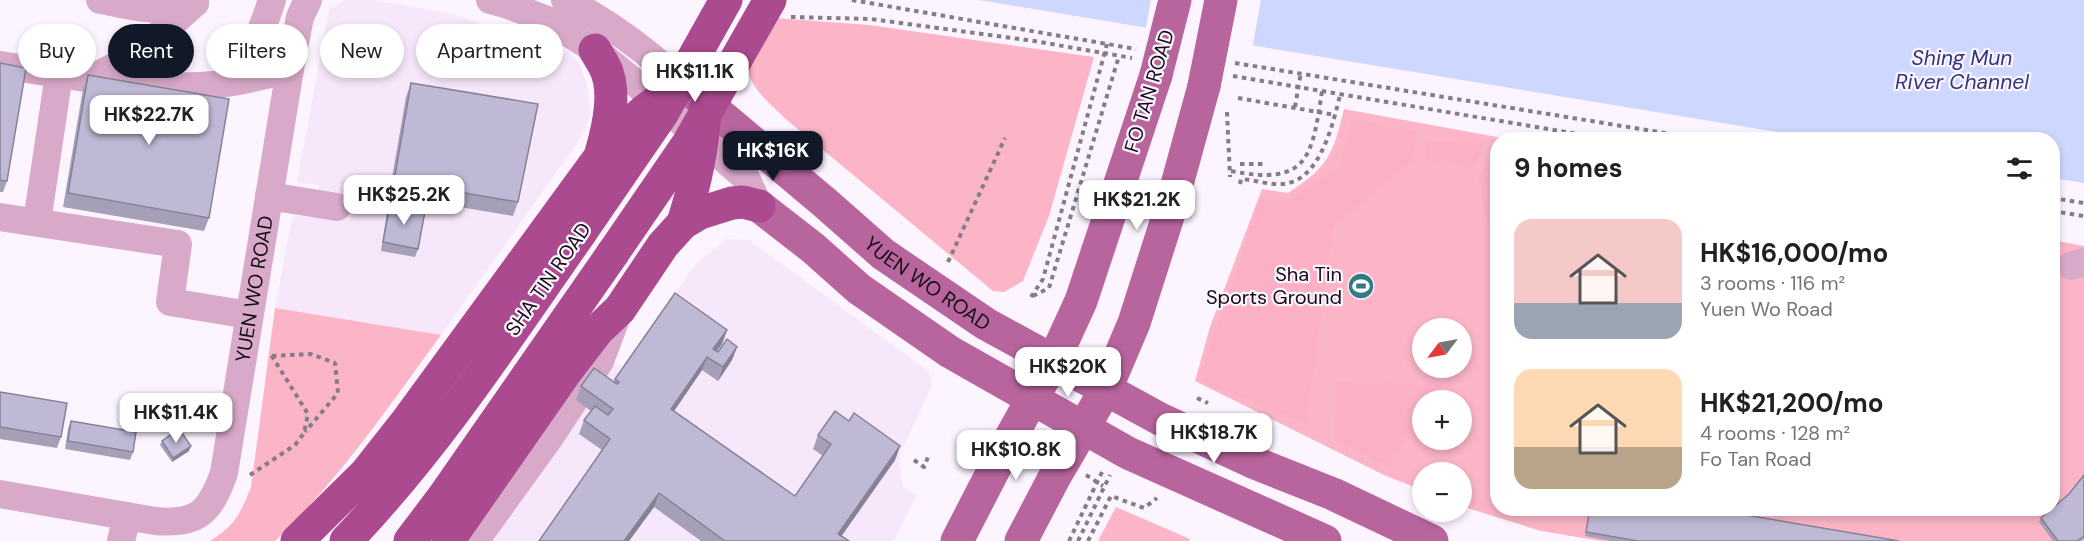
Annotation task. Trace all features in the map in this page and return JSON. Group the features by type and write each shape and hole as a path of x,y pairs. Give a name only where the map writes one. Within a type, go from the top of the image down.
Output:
{"highway":[{"name":"SHA TIN ROAD","path":"346,541 395,488 436,438 581,232 662,114 726,0"},
{"name":"SHA TIN ROAD","path":"410,541 444,496 613,253 778,8"},
{"path":"595,50 608,73 610,101 609,128 599,157"},
{"path":"297,541 366,473 400,430 599,157 628,124 682,96 703,141 698,174 683,223"},
{"path":"566,203 584,195 596,194 612,200 626,211 639,230 644,248 643,273"},
{"path":"448,541 565,373 598,330 620,309 663,245 683,223 700,213 732,203 743,202 759,206"}],"main road":[{"name":"FO TAN ROAD","path":"957,541 1053,362 1082,301 1147,62 1175,0"},
{"path":"1021,541 1054,478 1106,389 1134,323 1170,210 1218,87 1221,0"},
{"name":"YUEN WO ROAD","path":"682,96 824,201 883,254 978,319 1053,362 1204,440 1333,494 1432,541"},
{"name":"YUEN WO ROAD","path":"759,206 813,248 859,289 950,352 1128,453 1325,541"}],"street":[{"path":"100,0 155,10 174,9 197,1"},
{"path":"221,84 241,66 252,51 272,0"},
{"name":"YUEN WO ROAD","path":"299,24 308,0"},
{"name":"YUEN WO ROAD","path":"490,0 550,21 595,50 682,96"},
{"name":"YUEN WO ROAD","path":"565,0 596,16 626,36 682,96 703,141 746,178 759,206"},
{"path":"96,76 130,58 197,1"},
{"path":"0,65 18,68"},
{"path":"37,222 58,78"},
{"path":"91,78 167,86 221,84 256,78"},
{"name":"YUEN WO ROAD","path":"0,494 124,529 174,523 195,517 208,506 218,490 224,473 289,78"},
{"path":"269,196 337,207"},
{"path":"0,217 178,244 170,302 249,315"},
{"path":"475,541 550,437 600,362 620,309"}],"path":[{"path":"852,0 1107,44 1147,62"},
{"path":"778,8 1034,41 1147,62"},
{"path":"1107,44 1043,279 1031,297 1049,288 1119,56"},
{"path":"1233,62 1660,132"},
{"path":"1295,108 1300,72"},
{"path":"1230,177 1218,87 1298,87 1564,132"},
{"path":"1231,171 1282,174 1295,169 1306,156 1315,133 1322,91"},
{"path":"1240,184 1241,179 1282,184 1305,175 1315,165 1335,115 1340,95"},
{"path":"1238,98 1335,115"},
{"path":"948,262 1005,138"},
{"path":"1240,164 1267,164"},
{"path":"1257,164 1260,181"},
{"path":"2060,199 2084,203"},
{"path":"2060,212 2084,216"},
{"path":"268,349 308,414 304,433"},
{"path":"244,479 295,444 338,393 335,363 311,354 272,356"},
{"path":"1197,398 1208,403"},
{"path":"914,460 924,467 928,457"},
{"path":"1069,541 1096,481 1105,467"},
{"path":"1080,471 1103,486"},
{"path":"1078,541 1110,475"},
{"path":"1088,541 1112,496 1144,508 1157,498"}],"shaded area":[{"path":"345,0 372,0 453,14 480,24 416,24 416,78 563,78 563,56 567,50 581,66 588,89 590,116 582,136 441,335 275,308 293,215 314,218 319,185 297,182 320,58 320,78 404,78 404,24 326,24 329,10"},
{"path":"776,18 869,25 1094,57 1049,216 1023,281 1004,292 993,291 787,120 763,96 752,82 748,67 755,51"},
{"name":"Sha Tin Sports Ground","path":"1344,109 1490,136 1490,515 1472,509 1472,462 1412,462 1412,486 1384,475 1195,381 1210,327 1262,189 1288,193 1320,167 1332,149"},
{"path":"1352,119 1417,132 1413,160 1333,227 1306,423 1198,380 1262,197 1287,202 1340,166"},
{"path":"1426,141 1485,142 1474,167 1425,159"},
{"path":"1490,166 1490,237 1478,174"},
{"path":"726,239 749,240 928,371 932,385 899,456 903,487 917,495 894,541 454,541 600,361 622,367 696,264"},
{"name":"Sha Tin Sports Ground","path":"2060,242 2084,246 2084,541 1601,541 1541,531 1493,516 2060,516"},
{"path":"275,308 441,335 342,468 275,541 210,541 236,518 251,487"},
{"path":"1336,381 1442,386 1439,390 1412,390 1412,431 1388,466 1335,441"},
{"path":"1116,507 1190,539 1189,541 1098,541"}],"water":[{"name":"Shing Mun River Channel","path":"979,0 2084,0 2084,183 2060,179 2060,132 1777,132"}],"pier":[{"path":"1151,0 1261,0 1252,49 1145,32"}],"building":[{"path":"0,63 18,66 18,78 24,78 7,181 0,180"},
{"path":"96,76 229,99 209,218 68,193 87,78"},
{"path":"411,83 538,104 518,202 394,181"},
{"path":"390,204 425,211 418,249 383,242"},
{"path":"675,293 727,330 713,349 718,352 727,339 737,347 723,367 707,357 671,409 795,496 831,444 818,435 835,411 849,421 854,413 900,446 838,534 849,541 725,541 659,493 624,541 539,541 610,439 584,420 595,406 608,415 613,409 581,386 594,368 617,384 619,382 615,379"},
{"path":"0,392 67,403 61,437 0,427"},
{"path":"71,421 136,432 133,452 68,441"},
{"path":"179,429 191,446 173,458 162,441"},
{"path":"2084,475 2084,536 2077,541 2058,541 2041,518 2060,516 2060,502"},
{"path":"1589,516 1751,516 1899,541 1638,541 1586,532"}],"place":[{"name":"Sha Tin Sports Ground","path":"1361,286"}]}
